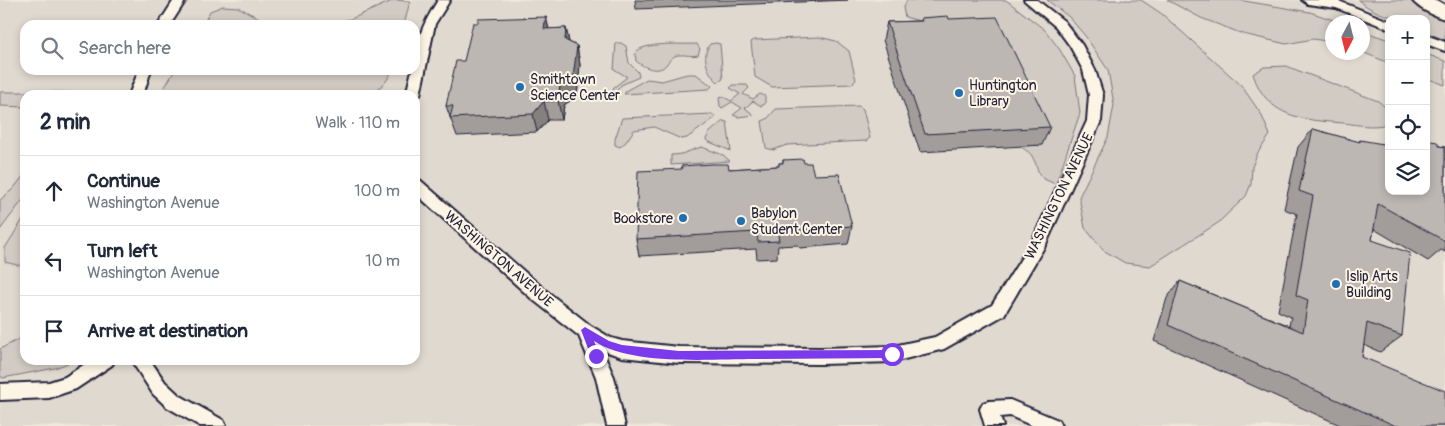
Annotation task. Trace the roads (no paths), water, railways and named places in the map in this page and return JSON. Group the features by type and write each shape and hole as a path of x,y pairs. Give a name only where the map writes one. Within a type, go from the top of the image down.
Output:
{"highway":[{"path":"1422,0 1445,13"},
{"path":"1437,0 1445,4"}],"street":[{"path":"167,20 180,0"},
{"path":"420,64 429,24 444,0"},
{"name":"WASHINGTON AVENUE","path":"420,188 538,294 606,344 622,349 679,355 892,354 938,344 998,310 1038,244 1094,121 1096,95 1089,70 1076,45 1060,24 1030,0"},
{"path":"1308,0 1330,2 1385,23"},
{"path":"1430,41 1445,47"},
{"path":"138,90 143,75"},
{"path":"414,90 418,75"},
{"name":"WASHINGTON AVENUE","path":"585,330 605,377 616,426"},
{"path":"0,392 49,390 70,383 98,365"},
{"path":"143,365 159,388 173,402 217,426"},
{"path":"991,418 1010,408 1052,426"}],"place":[{"name":"Smithtown Science Center","path":"520,87"},
{"name":"Huntington Library","path":"959,93"},
{"name":"Bookstore","path":"683,218"},
{"name":"Babylon Student Center","path":"741,221"},
{"name":"Islip Arts Building","path":"1336,284"}]}
